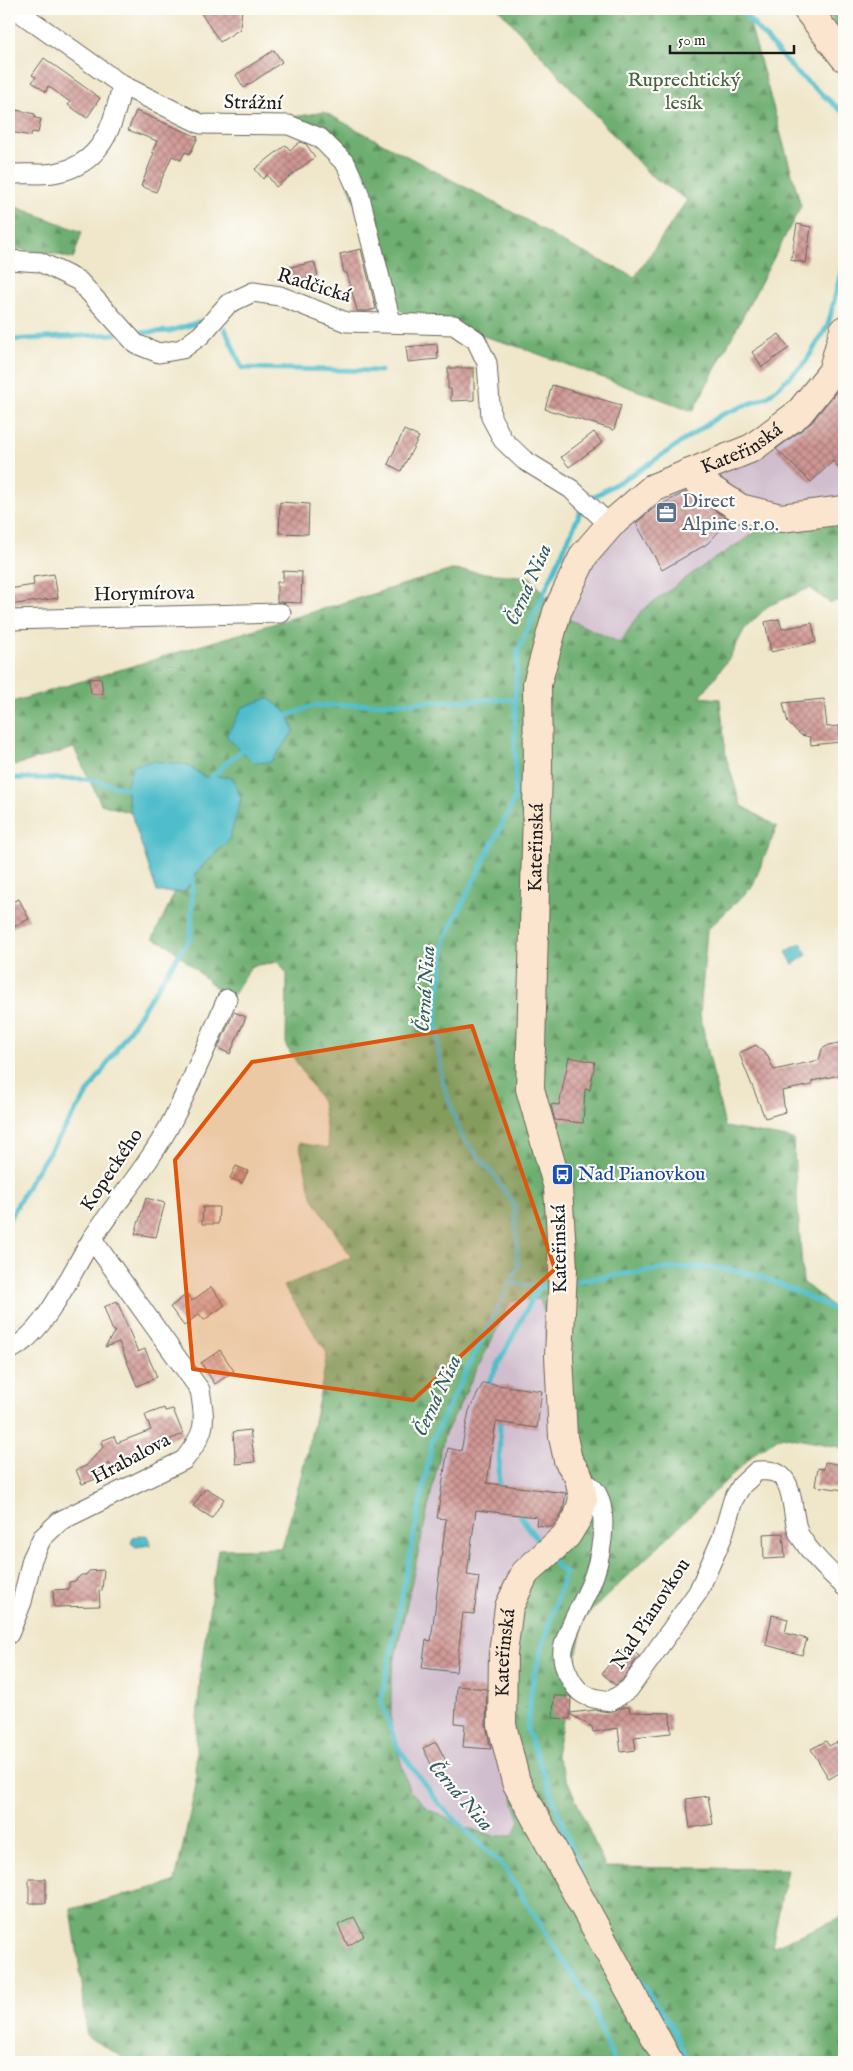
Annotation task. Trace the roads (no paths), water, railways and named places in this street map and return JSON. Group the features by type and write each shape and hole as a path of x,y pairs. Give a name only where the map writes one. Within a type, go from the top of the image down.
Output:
{"street":[{"name":"Strážní","path":"15,9 122,85 201,124 289,125 320,138 346,164 359,193 391,322"},
{"path":"807,9 844,56"},
{"path":"9,172 15,174 53,173 80,164 100,149 116,116 122,85"},
{"name":"Radčická","path":"9,260 40,262 79,281 136,344 159,353 182,349 201,335 228,304 253,292 280,296 346,322 391,322 454,326 476,340 487,363 491,417 503,440 524,460 571,489 602,518"},
{"name":"Kateřinská","path":"669,2062 516,1782 502,1725 503,1653 509,1607 525,1573 568,1535 578,1517 583,1499 579,1477 568,1460 564,1437 559,1356 563,1270 558,1188 530,1089 538,767 537,684 556,612 602,518 653,488 752,448 799,413 832,372 844,330"},
{"path":"687,474 740,508 781,518 844,510"},
{"name":"Horymírova","path":"9,620 280,613"},
{"name":"Kopeckého","path":"9,1350 30,1336 41,1322 92,1239 136,1178 174,1118 228,999"},
{"name":"Hrabalova","path":"9,1634 22,1602 32,1560 42,1538 60,1520 184,1460 198,1443 205,1418 200,1390 92,1239"},
{"name":"Nad Pianovkou","path":"579,1477 596,1492 602,1518 601,1543 591,1584 575,1617 563,1650 564,1664 573,1685 581,1694 595,1699 611,1701 629,1689 698,1592 722,1538 733,1500 742,1485 757,1471 772,1471 782,1475 789,1491 799,1534 811,1554 844,1586"}],"water":[{"path":"268,698 288,713 294,731 271,762 254,763 226,736 243,707"},
{"path":"153,761 188,765 204,777 233,778 241,799 229,840 203,865 184,892 157,892 131,813 126,788 133,766"},
{"path":"801,943 807,955 793,964 786,952"},
{"path":"145,1535 149,1537 150,1545 136,1547 131,1543 133,1537"}],"waterway":[{"name":"Černá Nisa","path":"740,9 796,72 844,113"},
{"name":"Černá Nisa","path":"588,500 643,468 721,415 767,397 805,363 828,325 844,260"},
{"path":"135,333 170,331 200,322"},
{"path":"225,329 242,368 381,371"},
{"path":"9,340 115,334"},
{"name":"Černá Nisa","path":"583,506 518,651 515,699 515,798 445,939 436,1019 442,1080 461,1135 496,1178 515,1206 518,1267 433,1439 381,1702 398,1748 440,1805 503,1866 591,2003 614,2062"},
{"path":"283,717 313,706 515,699"},
{"path":"207,781 245,747"},
{"path":"9,778 86,779 132,790"},
{"path":"9,1220 32,1178 191,936 193,875"},
{"path":"570,1282 642,1271 693,1267 717,1268 764,1278 844,1314"},
{"path":"512,1283 539,1286 554,1284"},
{"path":"491,1389 489,1382 539,1286"},
{"path":"500,1417 499,1486 502,1490"},
{"path":"517,1511 542,1547"},
{"path":"551,1560 565,1573 534,1673 527,1729 582,1875"},
{"path":"639,1979 673,2028 688,2062"}],"place":[{"name":"Direct Alpine s.r.o.","path":"666,512"},
{"name":"Nad Pianovkou","path":"562,1174"}],"park label":[{"name":"Ruprechtický lesík","path":"684,92"}]}
